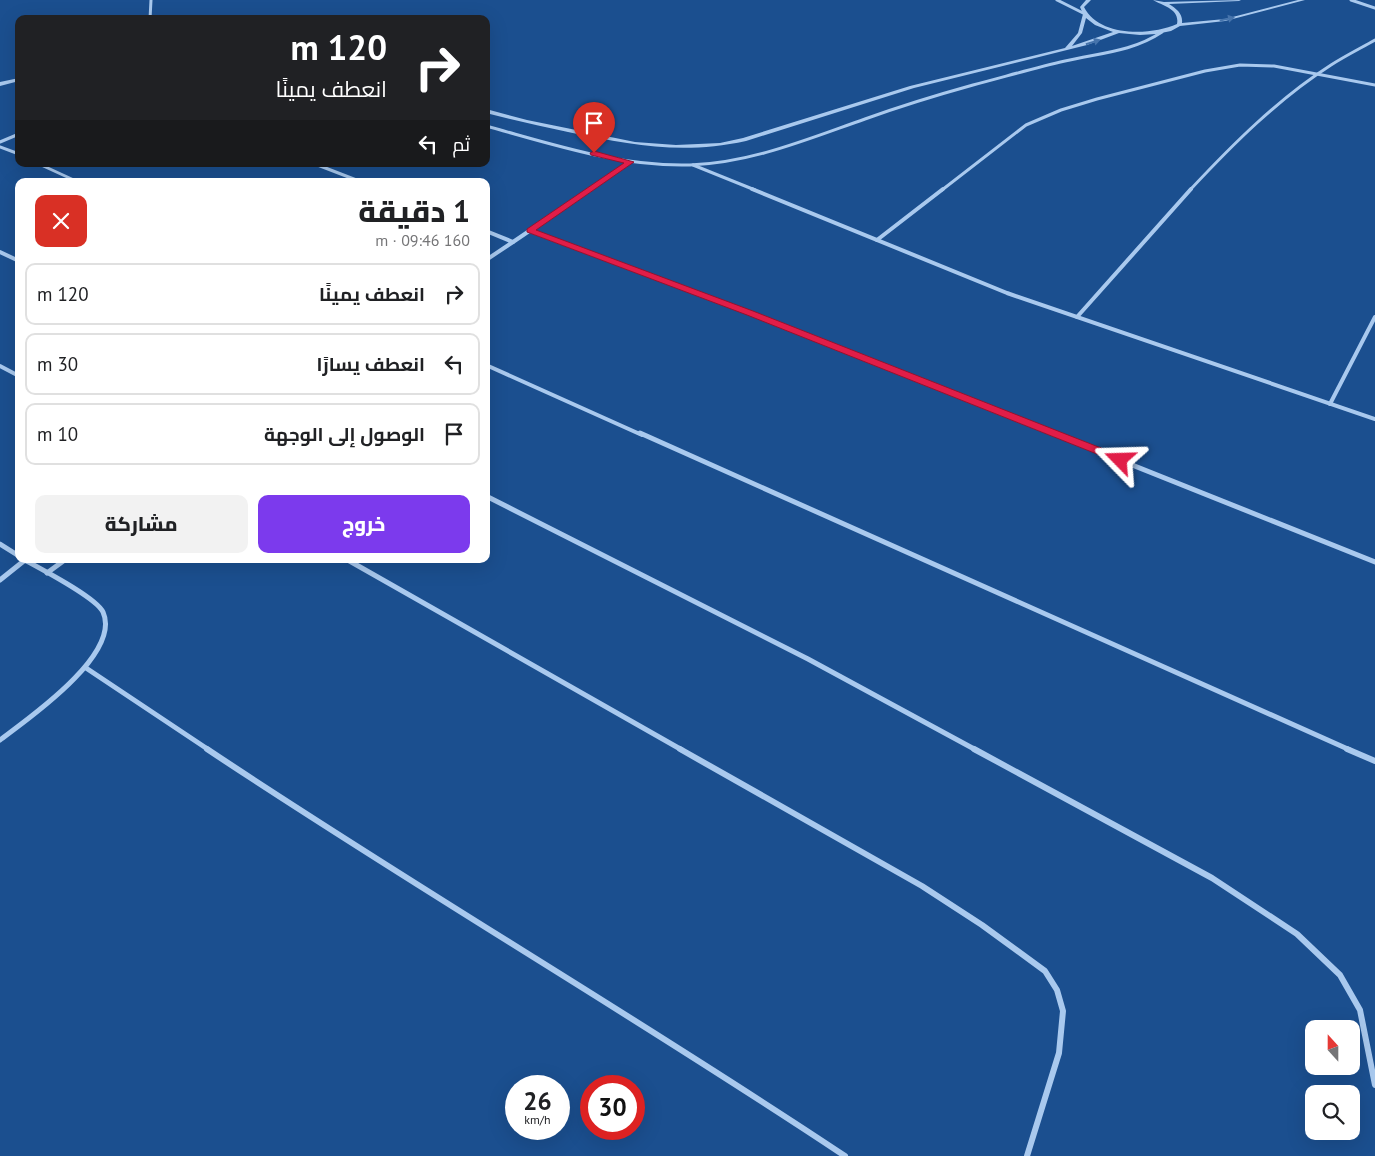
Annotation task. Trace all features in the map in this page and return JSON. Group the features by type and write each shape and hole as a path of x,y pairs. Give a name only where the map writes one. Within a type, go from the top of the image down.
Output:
{"street":[{"path":"150,15 151,0"},
{"path":"1057,0 1084,14 1098,25 1120,32 1142,34 1162,32"},
{"path":"1065,49 1080,33 1084,14 1082,8 1089,0"},
{"path":"1156,0 1164,3 1179,14 1181,20 1179,25"},
{"path":"1164,3 1239,0"},
{"path":"490,127 630,162 650,165 693,165 727,162 758,154 940,94 1070,60 1143,44 1162,32 1179,25 1224,20 1303,0"},
{"path":"1351,0 1375,8"},
{"path":"490,112 632,144 689,148 717,145 744,140 937,80 1065,49 1120,32"},
{"path":"1077,317 1198,182 1244,136 1291,95 1319,74 1354,50 1375,40"},
{"path":"877,240 1026,125 1049,114 1087,101 1240,65 1268,66 1375,85"},
{"path":"0,84 15,79"},
{"path":"0,142 15,136"},
{"path":"0,147 15,153"},
{"path":"490,257 630,162"},
{"path":"693,165 1007,293 1375,419"},
{"path":"46,167 69,178"},
{"path":"323,167 351,178"},
{"path":"530,230 759,317 1375,562"},
{"path":"490,233 513,242"},
{"path":"0,252 15,260"},
{"path":"1330,404 1375,317"},
{"path":"0,366 15,374"},
{"path":"490,367 1375,761"},
{"path":"490,498 808,659 1212,878 1289,929 1340,975 1360,1010 1375,1085"},
{"path":"0,544 15,553"},
{"path":"0,580 19,563"},
{"path":"0,740 58,696 86,668 97,652 106,628 103,611 81,594 31,563"},
{"path":"47,573 61,563"},
{"path":"353,563 922,886 982,925 1045,971 1057,990 1063,1011 1059,1053 1027,1156"},
{"path":"86,668 294,806 740,1086 845,1156"}],"route":[{"path":"594,153 630,162 530,230 750,313 1120,460"}]}
